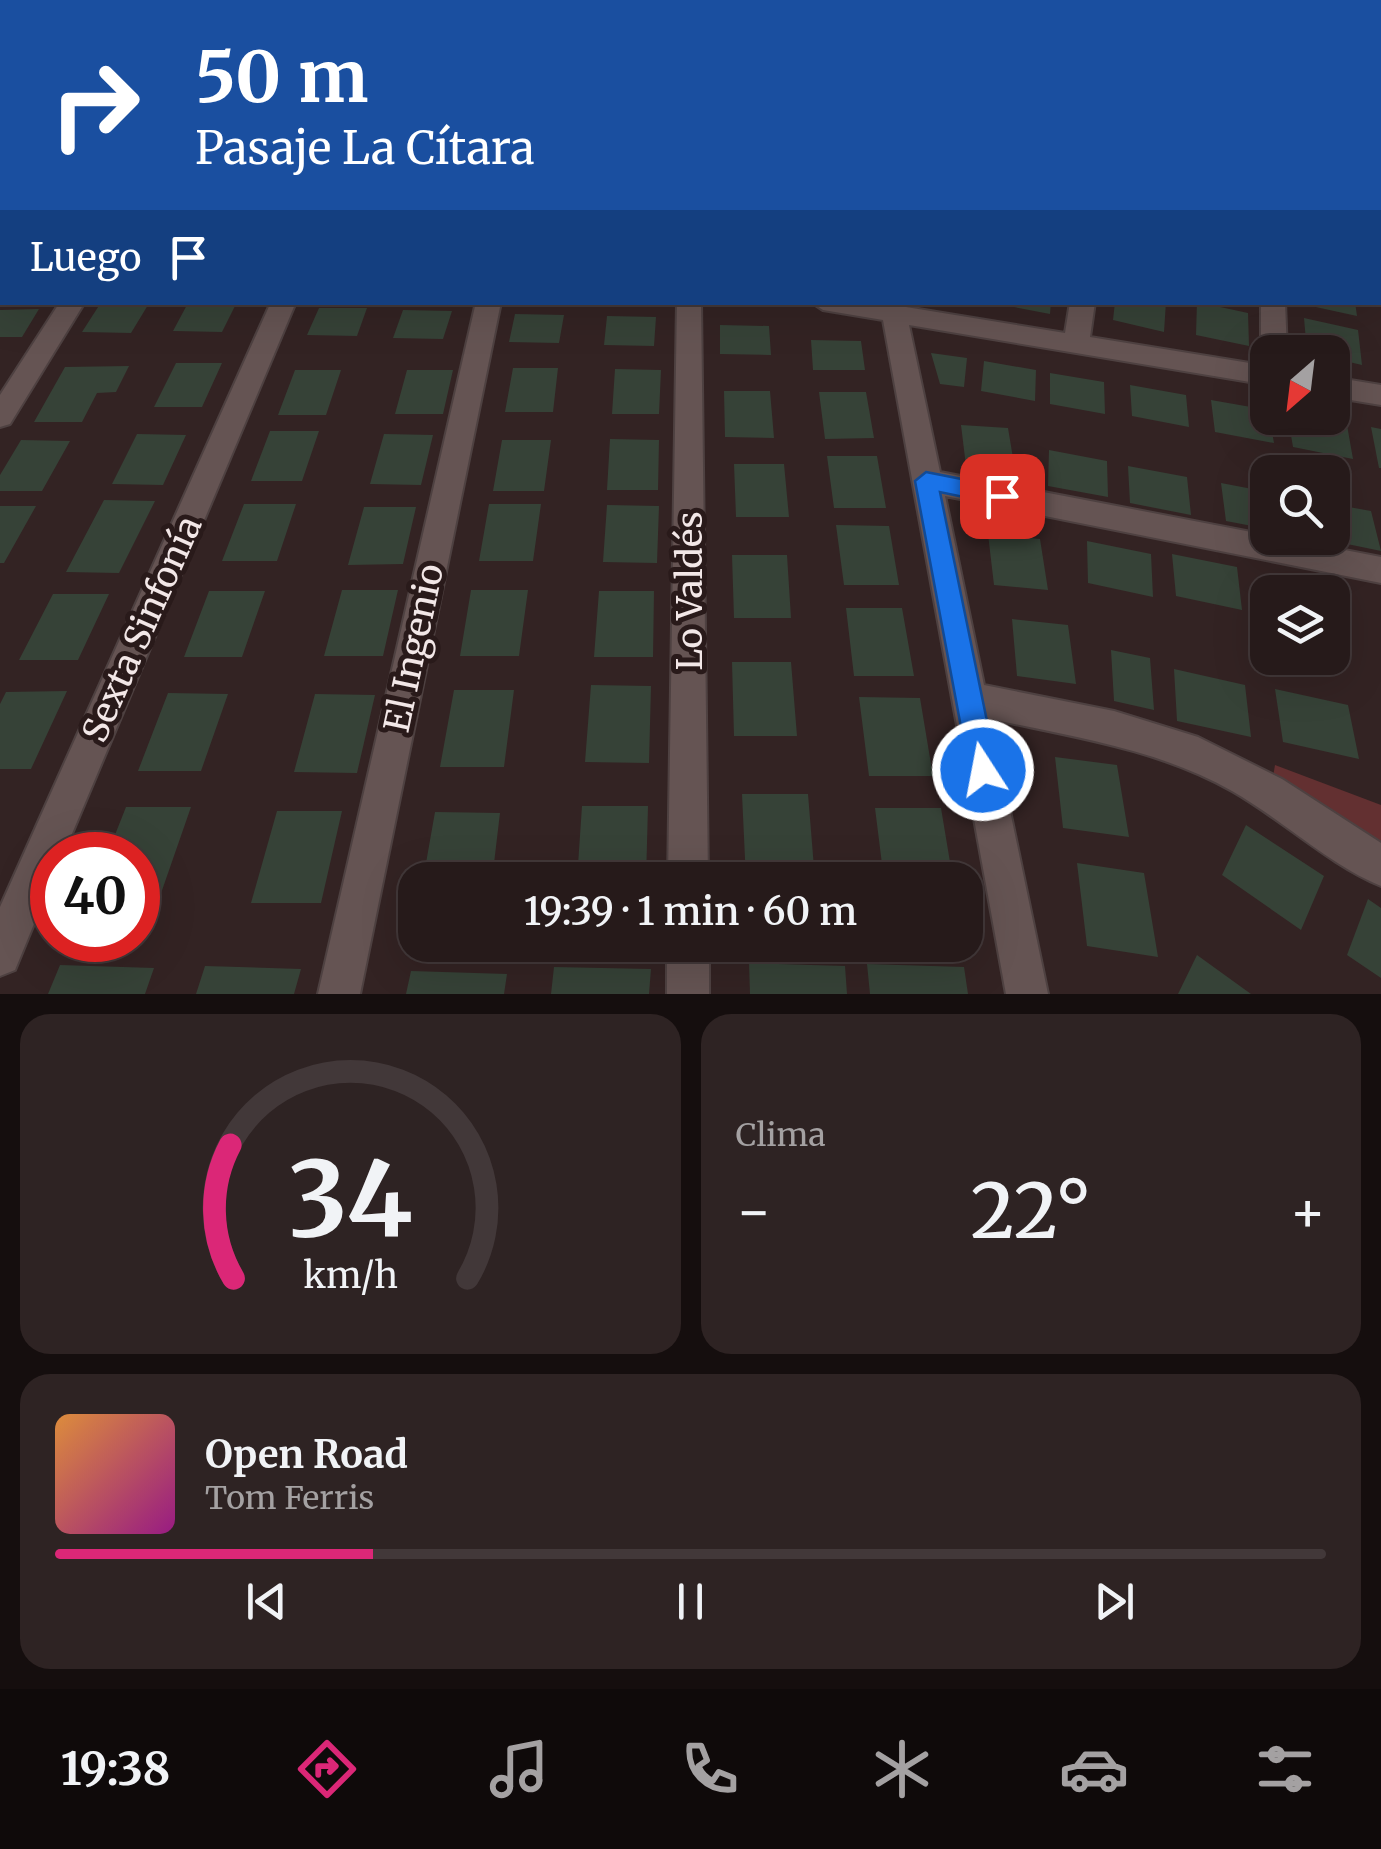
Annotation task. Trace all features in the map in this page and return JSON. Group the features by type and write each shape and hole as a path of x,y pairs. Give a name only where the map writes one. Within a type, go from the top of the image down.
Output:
{"street":[{"path":"0,416 71,305"},
{"name":"Sexta Sinfonía","path":"0,955 283,305"},
{"name":"El Ingenio","path":"339,994 488,305"},
{"name":"Lo Valdés","path":"688,862 689,305"},
{"path":"858,305 1250,373"},
{"path":"1076,346 1083,305"},
{"path":"1273,305 1274,335"},
{"path":"892,308 1030,992"},
{"path":"1350,390 1381,395"},
{"path":"926,481 1381,570"},
{"path":"968,698 1142,736 1200,756 1243,778 1381,866"},
{"path":"688,962 688,994"}],"shaded area":[{"path":"1275,765 1381,805 1381,846 1272,783"}],"building":[{"path":"99,305 148,305 131,333 82,332"},
{"path":"187,305 236,305 222,332 173,331"},
{"path":"1003,305 1051,305 1050,314"},
{"path":"1115,305 1166,305 1164,332 1113,320"},
{"path":"1197,305 1248,313 1249,346 1196,335"},
{"path":"1307,305 1355,305 1357,316"},
{"path":"319,308 367,308 357,336 307,335"},
{"path":"39,309 22,337 0,337 0,310"},
{"path":"403,310 452,311 443,339 393,338"},
{"path":"515,314 564,315 559,343 509,342"},
{"path":"607,316 656,317 654,346 604,345"},
{"path":"1304,318 1358,330 1362,365 1350,362 1350,335 1306,335"},
{"path":"720,325 769,326 771,355 720,354"},
{"path":"811,340 861,341 865,370 813,370"},
{"path":"931,353 967,358 964,387 940,384"},
{"path":"984,361 1036,370 1035,401 981,391"},
{"path":"176,363 222,363 202,407 154,407"},
{"path":"129,366 116,392 97,393 82,422 34,422 65,367"},
{"path":"513,368 558,368 553,412 505,412"},
{"path":"615,369 661,370 659,414 612,414"},
{"path":"295,370 341,370 326,415 278,415"},
{"path":"407,370 453,370 443,414 395,414"},
{"path":"1050,373 1104,382 1105,414 1050,404"},
{"path":"1130,385 1186,395 1189,427 1132,416"},
{"path":"724,391 770,391 774,438 725,437"},
{"path":"819,392 866,392 874,438 825,439"},
{"path":"1211,400 1250,407 1250,435 1273,435 1274,443 1215,432"},
{"path":"961,425 1008,428 1015,470 966,466"},
{"path":"1371,427 1381,429 1381,468 1379,468"},
{"path":"270,431 319,431 302,481 251,481"},
{"path":"137,434 186,435 163,485 112,484"},
{"path":"384,434 433,435 421,485 370,484"},
{"path":"1291,435 1349,435 1353,459 1350,455 1293,447"},
{"path":"610,439 659,440 658,490 607,490"},
{"path":"21,440 70,441 42,491 0,491 0,475"},
{"path":"502,440 551,440 544,491 493,491"},
{"path":"1049,450 1107,461 1108,497 1048,486"},
{"path":"827,456 877,456 886,508 834,508"},
{"path":"734,464 784,464 789,517 736,517"},
{"path":"1128,466 1187,477 1191,515 1130,503"},
{"path":"1221,483 1250,489 1250,526 1226,521"},
{"path":"104,500 155,501 119,573 66,572"},
{"path":"244,504 296,504 277,561 222,561"},
{"path":"489,504 541,504 533,561 479,561"},
{"path":"607,505 659,506 657,563 603,562"},
{"path":"0,506 36,506 4,563 0,563"},
{"path":"364,507 416,507 403,564 348,565"},
{"path":"1350,507 1371,511 1381,551 1350,545"},
{"path":"836,525 889,526 899,585 844,585"},
{"path":"988,534 1040,539 1048,590 994,585"},
{"path":"1087,541 1151,554 1153,597 1088,583"},
{"path":"1172,554 1237,567 1242,610 1176,596"},
{"path":"732,555 787,555 791,618 734,618"},
{"path":"342,590 398,590 383,656 324,656"},
{"path":"471,590 528,590 519,656 460,656"},
{"path":"209,591 265,591 242,657 184,657"},
{"path":"599,591 654,591 653,657 594,657"},
{"path":"53,594 109,594 78,660 19,660"},
{"path":"846,608 902,608 914,676 854,676"},
{"path":"1012,619 1068,625 1076,684 1017,676"},
{"path":"1111,650 1150,658 1154,710 1114,701"},
{"path":"732,662 791,662 797,736 734,736"},
{"path":"1174,669 1245,685 1251,737 1177,721"},
{"path":"591,685 651,686 649,763 585,762"},
{"path":"1275,689 1348,705 1359,759 1283,742"},
{"path":"454,690 514,690 504,767 440,767"},
{"path":"67,691 31,769 0,769 0,704 6,692"},
{"path":"168,693 228,694 201,771 138,771"},
{"path":"315,694 375,695 357,773 294,772"},
{"path":"859,697 920,698 933,776 869,776"},
{"path":"1055,757 1117,765 1129,837 1063,828"},
{"path":"742,794 808,794 814,862 745,862"},
{"path":"582,806 648,806 646,862 578,862"},
{"path":"126,807 191,807 160,896 160,832 116,832"},
{"path":"875,808 941,808 950,862 882,862"},
{"path":"277,811 342,811 321,903 251,903"},
{"path":"435,812 500,813 494,862 426,862"},
{"path":"1246,825 1324,876 1301,930 1222,875"},
{"path":"1077,863 1144,873 1158,957 1087,946"},
{"path":"1368,899 1381,908 1381,978 1347,955"},
{"path":"1197,955 1251,994 1178,994"},
{"path":"749,963 845,966 847,994 750,994"},
{"path":"867,964 964,967 968,994 870,994"},
{"path":"60,965 154,968 145,994 48,994"},
{"path":"205,966 301,969 294,994 196,994"},
{"path":"554,967 651,969 649,994 551,994"},
{"path":"411,971 507,974 504,994 406,994"}],"route":[{"path":"983,770 926,481 1002,496"}]}
